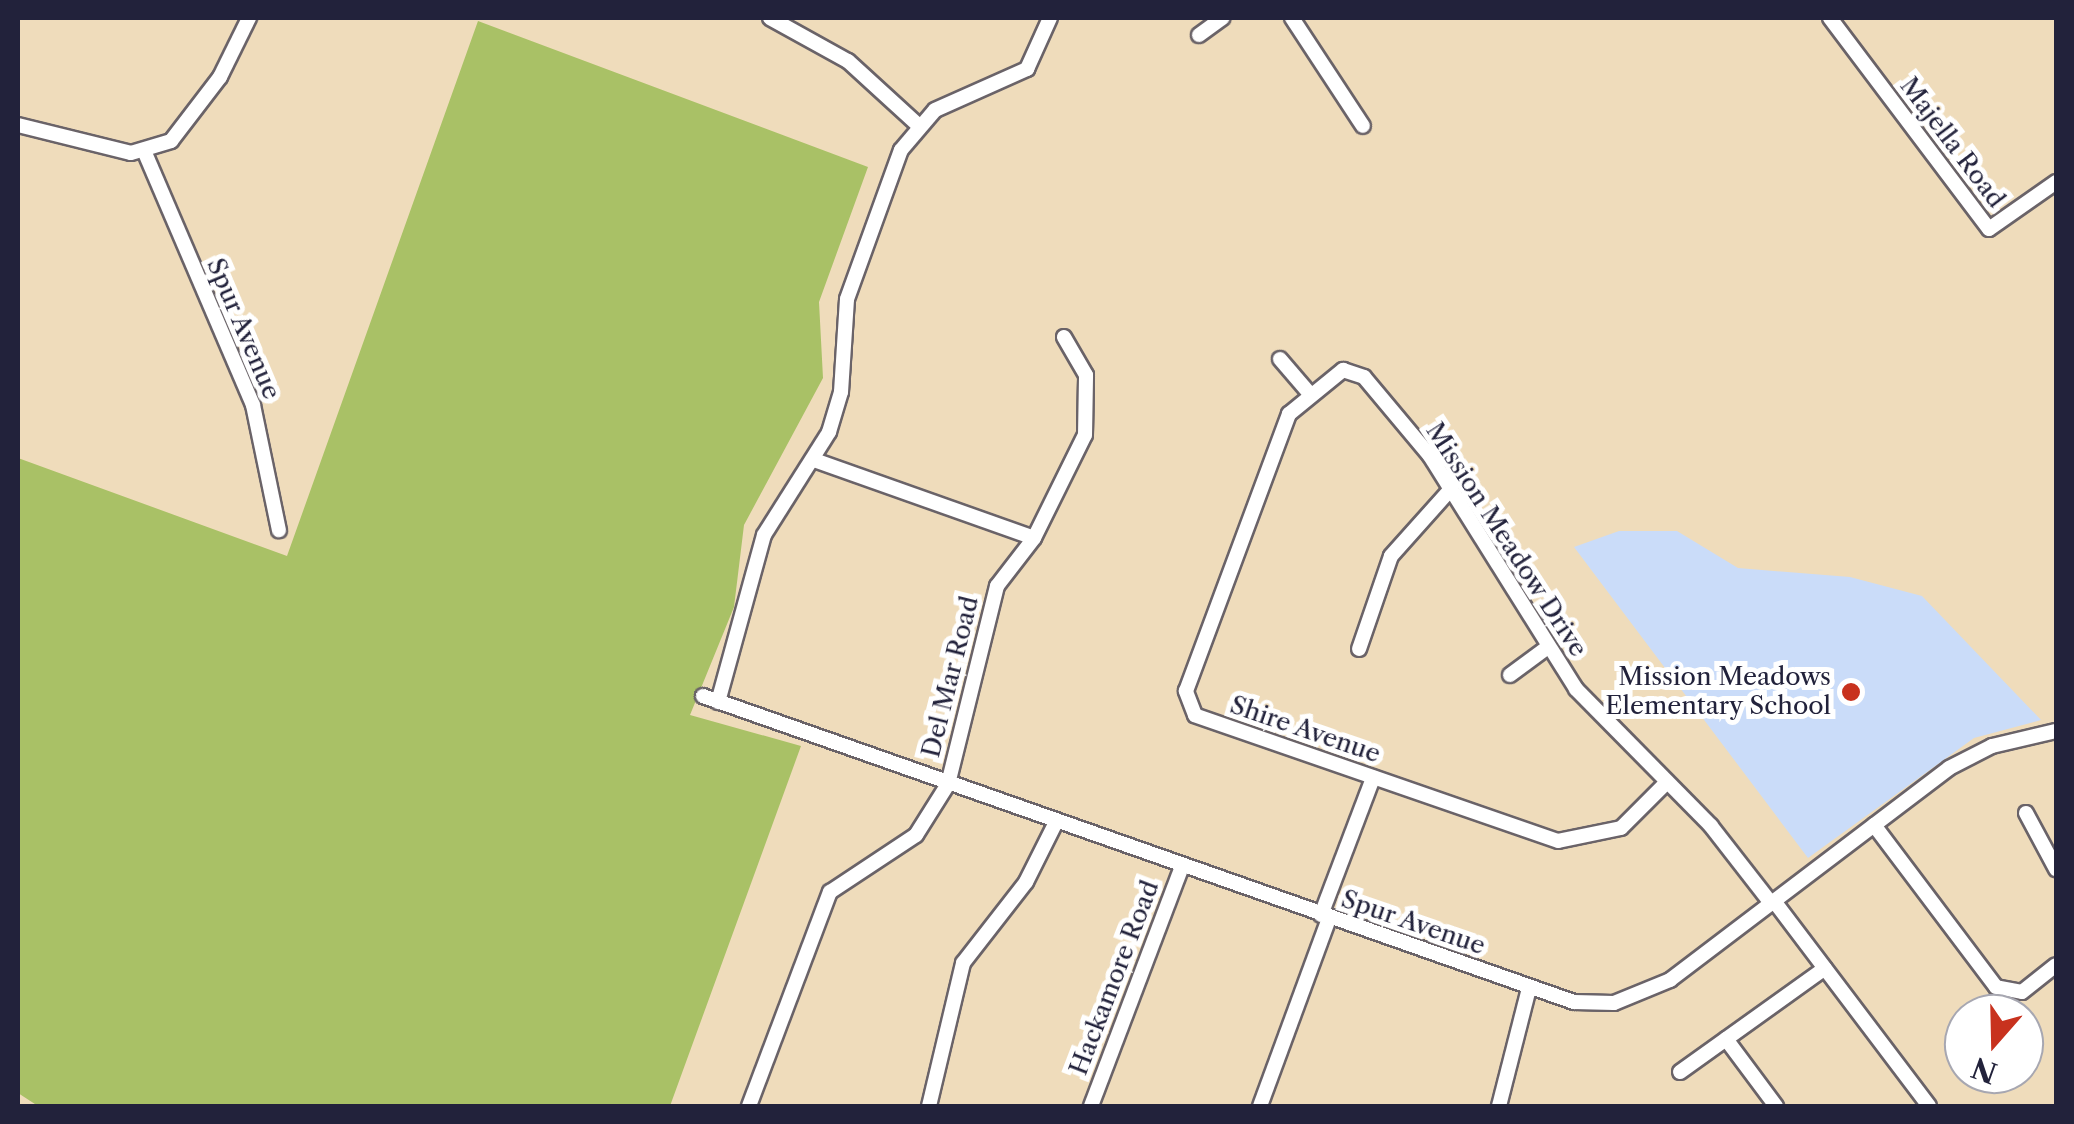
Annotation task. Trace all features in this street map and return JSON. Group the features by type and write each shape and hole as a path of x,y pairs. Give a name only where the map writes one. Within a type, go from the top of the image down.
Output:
{"street":[{"path":"18,125 145,152 170,141 220,76 249,18"},
{"path":"770,18 848,60 917,124"},
{"path":"1034,538 814,460 842,392 847,299 917,124 1009,85 1039,54 1050,18"},
{"path":"1199,35 1222,18"},
{"path":"1292,18 1363,126"},
{"name":"Majella Road","path":"1830,18 1989,229 2056,182"},
{"name":"Spur Avenue","path":"145,152 253,405 279,530"},
{"name":"Del Mar Road","path":"748,1106 830,892 916,835 948,784 991,604 1034,538 1088,420 1086,375 1064,337"},
{"path":"1280,359 1310,394"},
{"name":"Shire Avenue","path":"1364,377 1343,370 1310,394 1280,426 1186,705 1373,778 1572,843 1621,828 1665,784"},
{"name":"Mission Meadow Drive","path":"1364,377 1450,490 1548,647 1602,720 1773,902 1929,1106"},
{"name":"Spur Avenue","path":"814,460 764,535 711,699 1056,824 1574,1002 1639,996 1964,760 2056,731"},
{"path":"1359,650 1391,556 1450,490"},
{"path":"1510,675 1548,647"},
{"path":"1260,1106 1373,778"},
{"path":"2026,814 2056,869"},
{"path":"929,1106 963,963 1026,882 1056,824"},
{"path":"1874,826 1996,987 2022,992 2056,965"},
{"name":"Hackamore Road","path":"1091,1106 1182,866"},
{"path":"1680,1072 1825,968"},
{"path":"1500,1106 1529,988"},
{"path":"1726,1039 1776,1106"}],"shaded area":[{"name":"Mission Meadows Elementary School","path":"1619,531 1677,531 1738,568 1850,577 1922,596 2041,720 1974,738 1808,858 1574,547"}],"green space":[{"path":"478,21 868,167 819,302 823,378 744,525 734,607 690,715 801,746 670,1106 38,1106 18,1093 18,458 287,556"}],"place":[{"name":"Mission Meadows Elementary School","path":"1851,692"}]}
